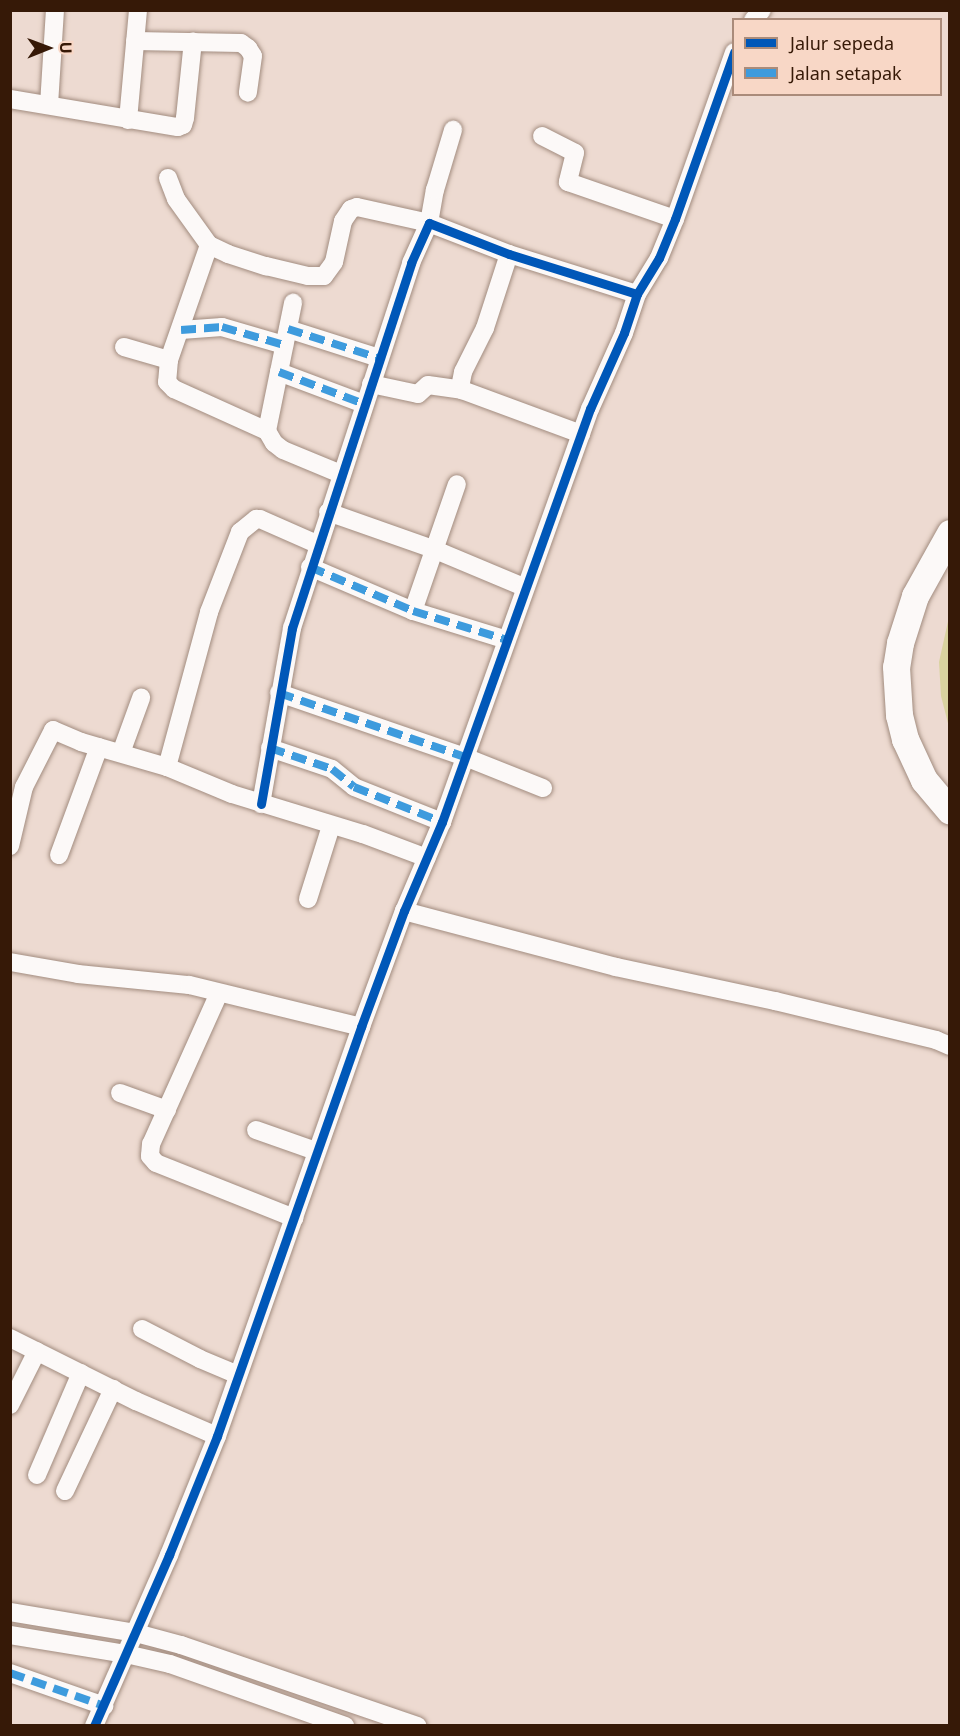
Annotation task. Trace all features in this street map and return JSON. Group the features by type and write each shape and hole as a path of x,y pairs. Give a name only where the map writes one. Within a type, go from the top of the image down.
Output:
{"highway":[{"path":"950,533 915,596 900,642 896,668 899,715 905,739 924,780 950,811"}],"street":[{"path":"49,105 55,10"},
{"path":"128,120 138,10"},
{"path":"135,41 235,43 248,48 252,56 248,93"},
{"path":"10,99 167,127 183,125 193,41"},
{"path":"94,1725 136,1633 217,1436 361,1026 404,911 442,822 524,587 581,434 624,333 637,294 659,258 675,219 732,58"},
{"path":"261,804 292,628 317,544 411,263 429,223 435,190 453,130"},
{"path":"542,136 576,153 568,182 675,219"},
{"path":"168,178 176,199 209,244 228,254 266,266 308,276 324,276 334,262 343,220 351,209 357,207 429,223 509,254 637,294"},
{"path":"209,244 169,360 166,382 174,388 267,431 274,443 283,450 341,474"},
{"path":"462,390 460,378 485,328 509,254"},
{"path":"267,431 293,303"},
{"path":"181,330 222,327 286,337 379,358"},
{"path":"124,347 169,360"},
{"path":"279,372 364,404"},
{"path":"371,384 418,393 428,385 462,390 581,434"},
{"path":"413,611 433,549 458,484"},
{"path":"328,512 433,549 524,587"},
{"path":"167,767 209,612 240,532 256,519 260,519 317,544"},
{"path":"310,567 413,611 507,640"},
{"path":"279,693 465,757 543,788"},
{"path":"121,753 141,698"},
{"path":"10,846 17,784 53,730 99,747 167,767 261,804 363,834 427,858"},
{"path":"59,855 99,747"},
{"path":"270,748 332,769 343,781 354,787 442,822"},
{"path":"308,899 331,826"},
{"path":"404,911 616,967 775,1001 936,1040 950,1046"},
{"path":"10,962 78,974 189,985 361,1026"},
{"path":"219,993 166,1110 150,1156 156,1163 294,1218"},
{"path":"120,1093 166,1110"},
{"path":"256,1130 316,1151"},
{"path":"142,1329 200,1359 238,1375"},
{"path":"10,1338 113,1389 217,1436"},
{"path":"10,1405 37,1351"},
{"path":"37,1475 81,1373"},
{"path":"65,1491 113,1389"},
{"path":"10,1612 136,1633 300,1684 417,1725"},
{"path":"10,1635 126,1654 170,1664 345,1725"},
{"path":"11,1675 104,1706"},
{"path":"291,1707 300,1684"}],"shaded area":[{"path":"949,617 949,727 941,696 939,662"}],"marked path":[{"path":"181,330 222,327 284,345"},
{"path":"288,329 379,358"},
{"path":"279,372 364,404"},
{"path":"310,567 413,611 507,640"},
{"path":"279,693 465,757"},
{"path":"270,748 332,769 354,787 442,822"},
{"path":"10,1673 104,1706"}],"cycle path":[{"path":"94,1726 169,1555 217,1436 361,1027 404,911 442,822 590,409 624,333 637,294 659,258 675,219 732,58"},
{"path":"261,804 292,628 411,263 429,223 509,254 637,294"}]}
